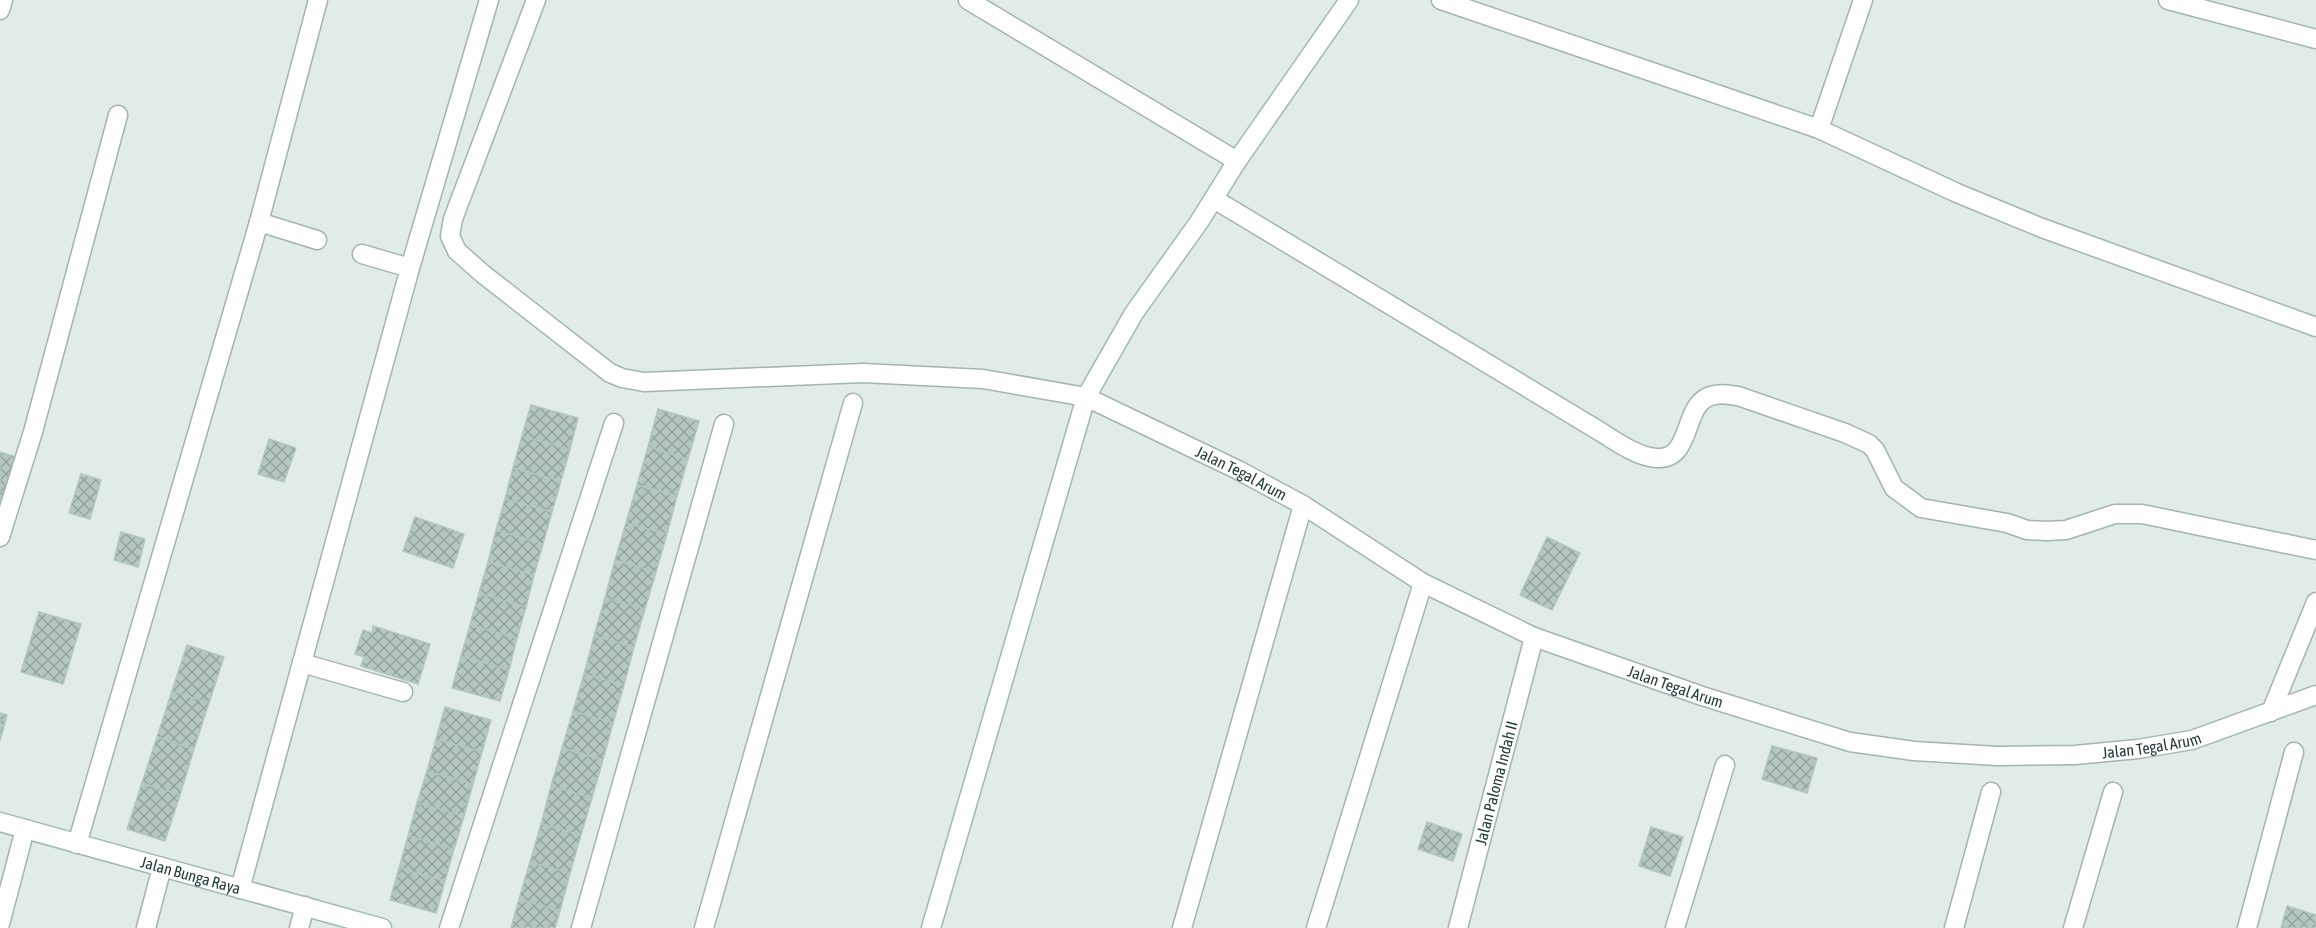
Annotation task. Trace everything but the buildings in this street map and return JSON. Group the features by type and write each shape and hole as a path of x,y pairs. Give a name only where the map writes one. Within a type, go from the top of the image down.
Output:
{"street":[{"path":"0,10 3,0"},
{"path":"77,844 259,222 318,0"},
{"path":"240,889 410,268 489,0"},
{"name":"Jalan Tegal Arum","path":"536,0 453,219 450,236 457,251 483,274 610,373 622,378 644,382 863,373 924,375 983,380 1086,397 1238,470 1303,505 1423,583 1534,637 1702,696 1839,738 1914,751 1997,756 2074,755 2138,749 2192,740 2316,695"},
{"path":"968,0 1237,161"},
{"path":"931,928 1086,397 1134,312 1349,0"},
{"path":"1441,0 1819,129 1957,193 2042,228 2316,327"},
{"path":"1819,129 1863,0"},
{"path":"2168,0 2316,39"},
{"path":"0,537 33,432 118,115"},
{"path":"1214,199 1640,454 1667,458 1682,445 1697,405 1714,395 1738,396 1845,433 1869,444 1875,450 1894,488 1921,508 2046,531 2066,530 2115,514 2136,513 2316,550"},
{"path":"259,222 317,240"},
{"path":"362,254 410,268"},
{"path":"704,928 853,404"},
{"path":"448,928 614,423"},
{"path":"581,928 724,424"},
{"path":"1182,928 1303,505"},
{"path":"1316,928 1423,583"},
{"path":"2271,712 2316,602"},
{"name":"Jalan Paloma Indah II","path":"1458,928 1534,637"},
{"path":"302,663 403,692"},
{"path":"2247,928 2294,752"},
{"path":"1675,928 1725,765"},
{"path":"1954,928 1991,792"},
{"path":"2073,928 2113,792"},
{"name":"Jalan Bunga Raya","path":"0,822 382,928"},
{"path":"0,924 25,829"},
{"path":"147,928 162,867"},
{"path":"299,928 305,906"}]}
